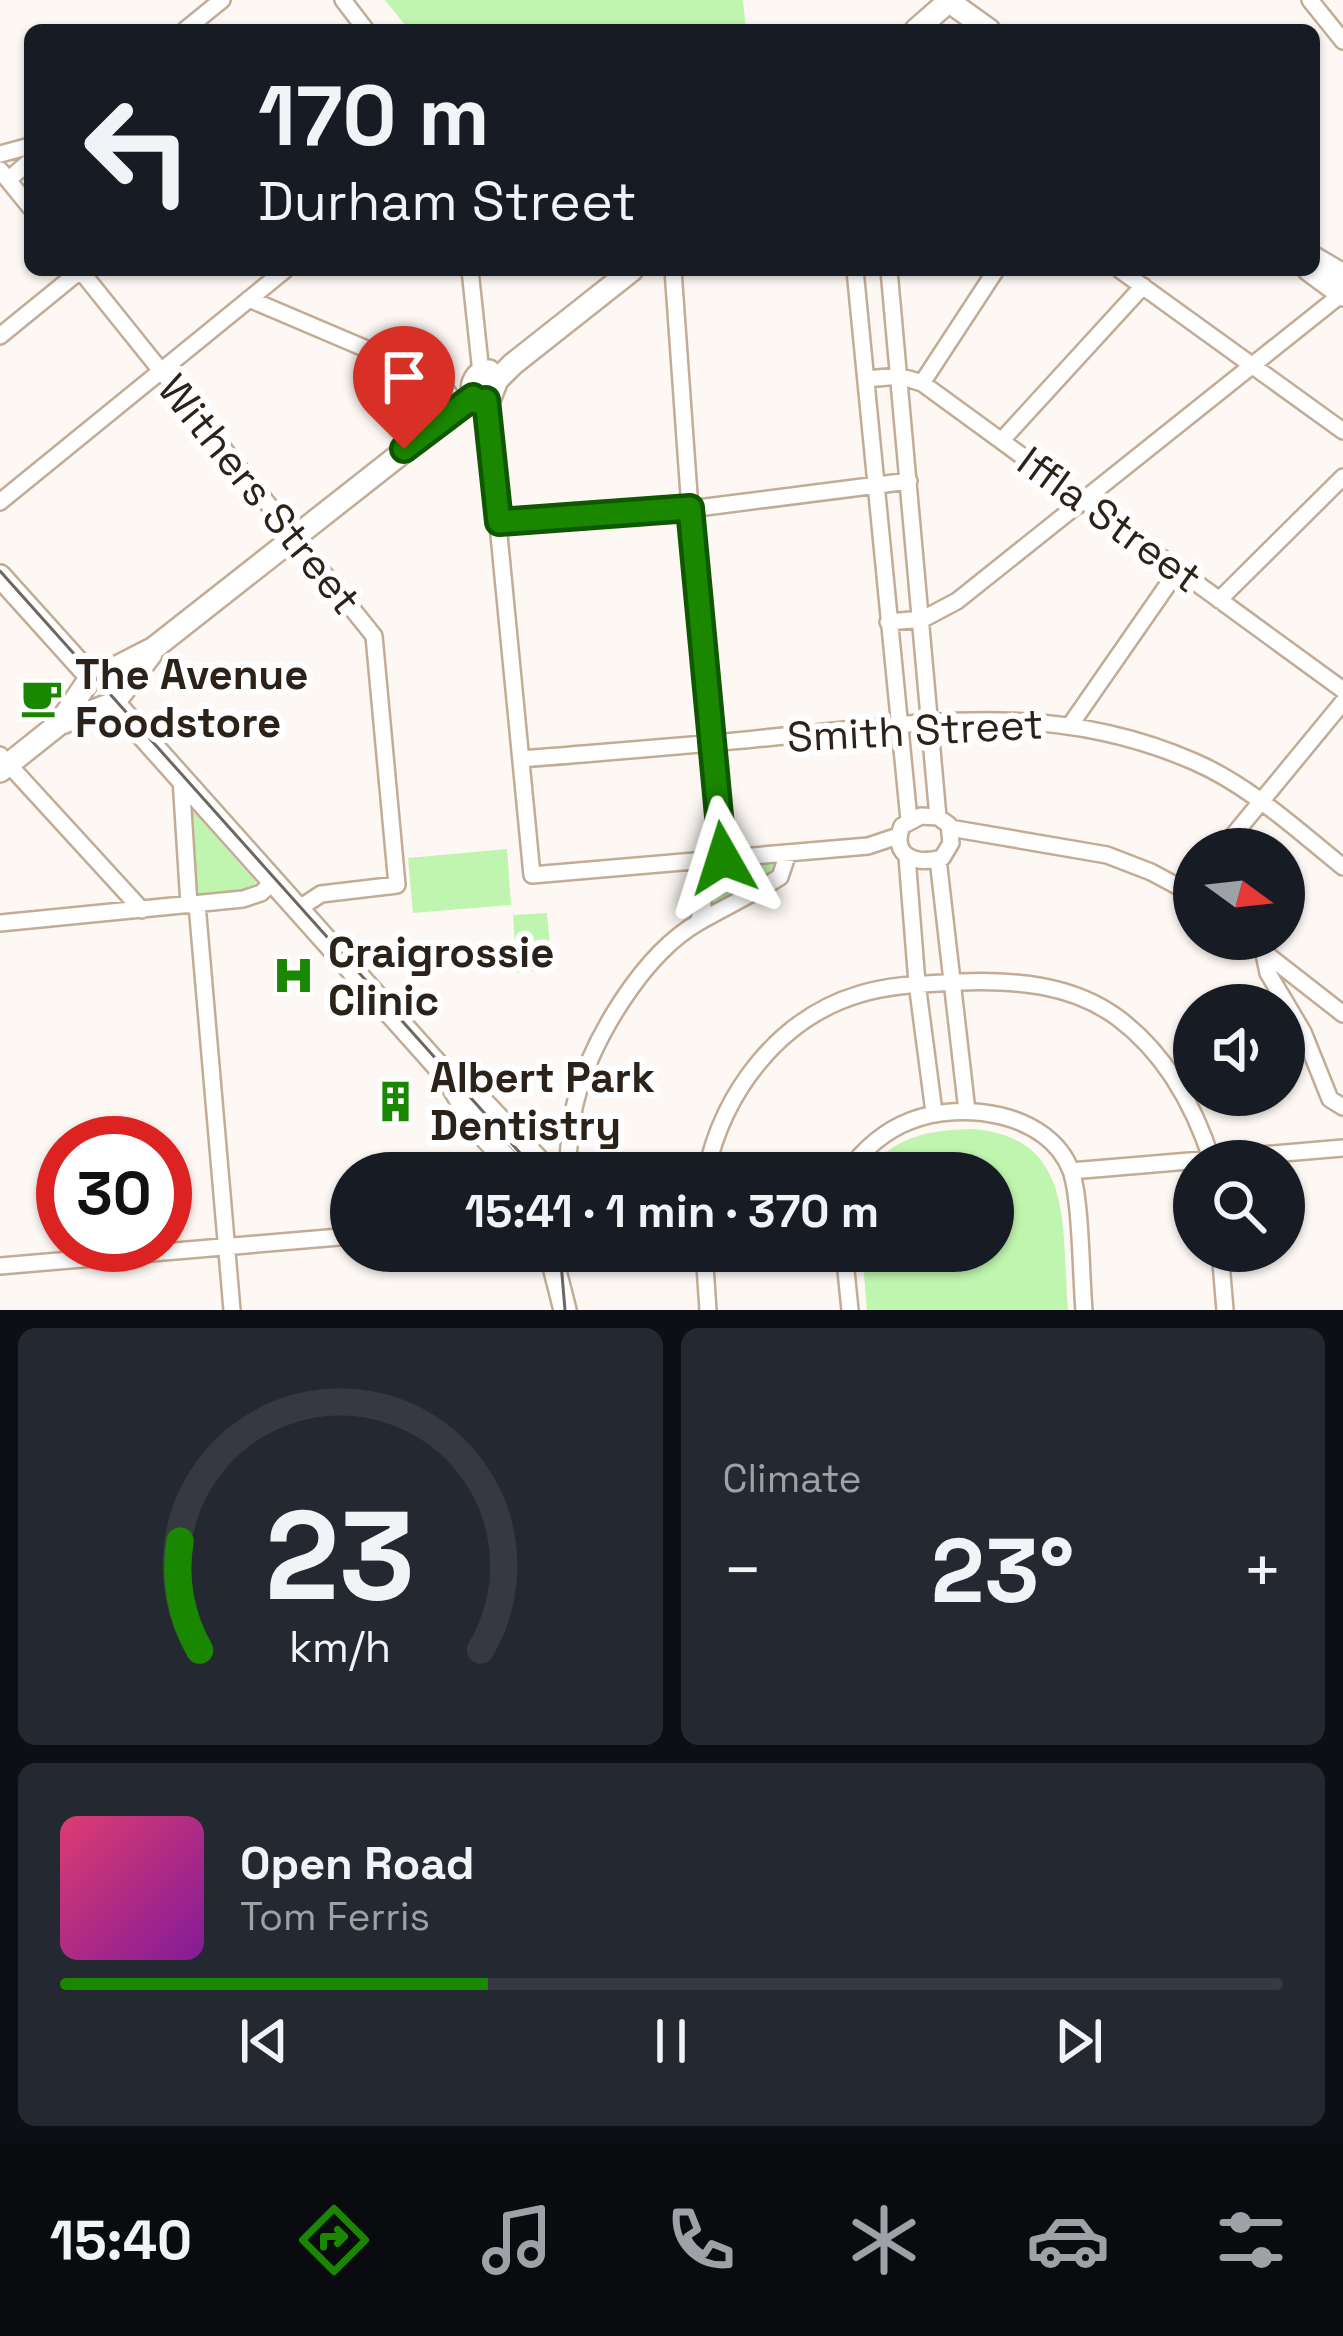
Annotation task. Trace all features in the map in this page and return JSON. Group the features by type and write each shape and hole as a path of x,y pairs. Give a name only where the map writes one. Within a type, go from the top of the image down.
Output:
{"street":[{"path":"192,24 222,0"},
{"path":"343,0 361,24"},
{"path":"1310,0 1343,40"},
{"path":"924,24 955,2 982,24"},
{"path":"2,173 24,200"},
{"path":"888,622 923,619 957,601 1341,289 1320,265"},
{"path":"0,336 73,276"},
{"name":"Withers Street","path":"85,276 376,640 397,885 321,894 298,909"},
{"path":"0,502 278,276"},
{"path":"471,276 489,376"},
{"path":"624,276 489,376 474,380 473,401 499,522 532,875 868,846 902,848 919,861 994,838"},
{"path":"673,276 723,858"},
{"path":"856,276 909,820 902,848 917,983 940,1112"},
{"path":"890,276 929,724 944,823 953,983 967,1111"},
{"path":"922,383 992,276"},
{"path":"1129,276 1343,430"},
{"path":"1002,440 1143,286"},
{"path":"249,299 438,380 473,401"},
{"name":"Iffla Street","path":"866,380 899,376 922,383 1343,690"},
{"path":"59,724 94,679 154,648 473,401"},
{"path":"1219,600 1343,477"},
{"path":"499,522 690,508 909,482"},
{"path":"1071,724 1178,570"},
{"path":"0,576 94,679"},
{"path":"142,910 3,764 59,724 111,700 154,648"},
{"path":"94,679 117,678 111,700"},
{"path":"94,679 87,699 111,700 447,1076 484,1104 532,1152"},
{"path":"1239,828 1343,701"},
{"name":"Smith Street","path":"520,759 929,724 1015,719 1071,724 1127,737 1195,762 1261,801 1343,867"},
{"path":"181,778 232,1310"},
{"path":"909,820 944,823 994,838 1068,845 1173,882"},
{"path":"560,1152 587,1066 619,1005 653,963 698,922 778,878 788,853"},
{"path":"698,922 703,907 702,860"},
{"path":"0,923 252,896 273,882"},
{"path":"1265,960 1268,973 1303,1032 1330,1099 1343,1107"},
{"path":"1272,960 1343,1014"},
{"path":"712,1152 740,1086 791,1028 858,994 917,983 1027,982 1060,990 1117,1017 1142,1037 1175,1078 1203,1140"},
{"path":"447,1076 477,1128 499,1152"},
{"path":"867,1152 887,1132 940,1112 1006,1117 1044,1137 1071,1171 1084,1310"},
{"path":"1305,1151 1343,1148"},
{"path":"1071,1171 1173,1163"},
{"path":"0,1266 330,1238"},
{"path":"556,1272 564,1302"},
{"path":"564,1302 567,1272"},
{"path":"705,1272 708,1310"},
{"path":"846,1272 850,1310"},
{"path":"1222,1272 1225,1310"}],"green space":[{"path":"385,0 743,0 745,24 404,24"},
{"path":"194,812 256,882 253,888 195,896 190,816"},
{"path":"507,849 511,905 413,913 408,858"},
{"path":"779,861 778,872 712,908 711,865"},
{"path":"547,913 552,970 517,973 513,915"},
{"path":"972,1129 1006,1136 1030,1149 1047,1169 1062,1220 1068,1310 867,1310 864,1272 1014,1272 1014,1152 887,1152 942,1131"}],"tram line":[{"path":"0,571 519,1152"},
{"path":"562,1272 565,1310"}],"place":[{"name":"The Avenue Foodstore","path":"41,698"},
{"name":"Craigrossie Clinic","path":"294,976"},
{"name":"Albert Park Dentistry","path":"396,1101"}],"route":[{"path":"404,449 473,397 477,402 486,400 499,522 690,508 723,858"}]}
